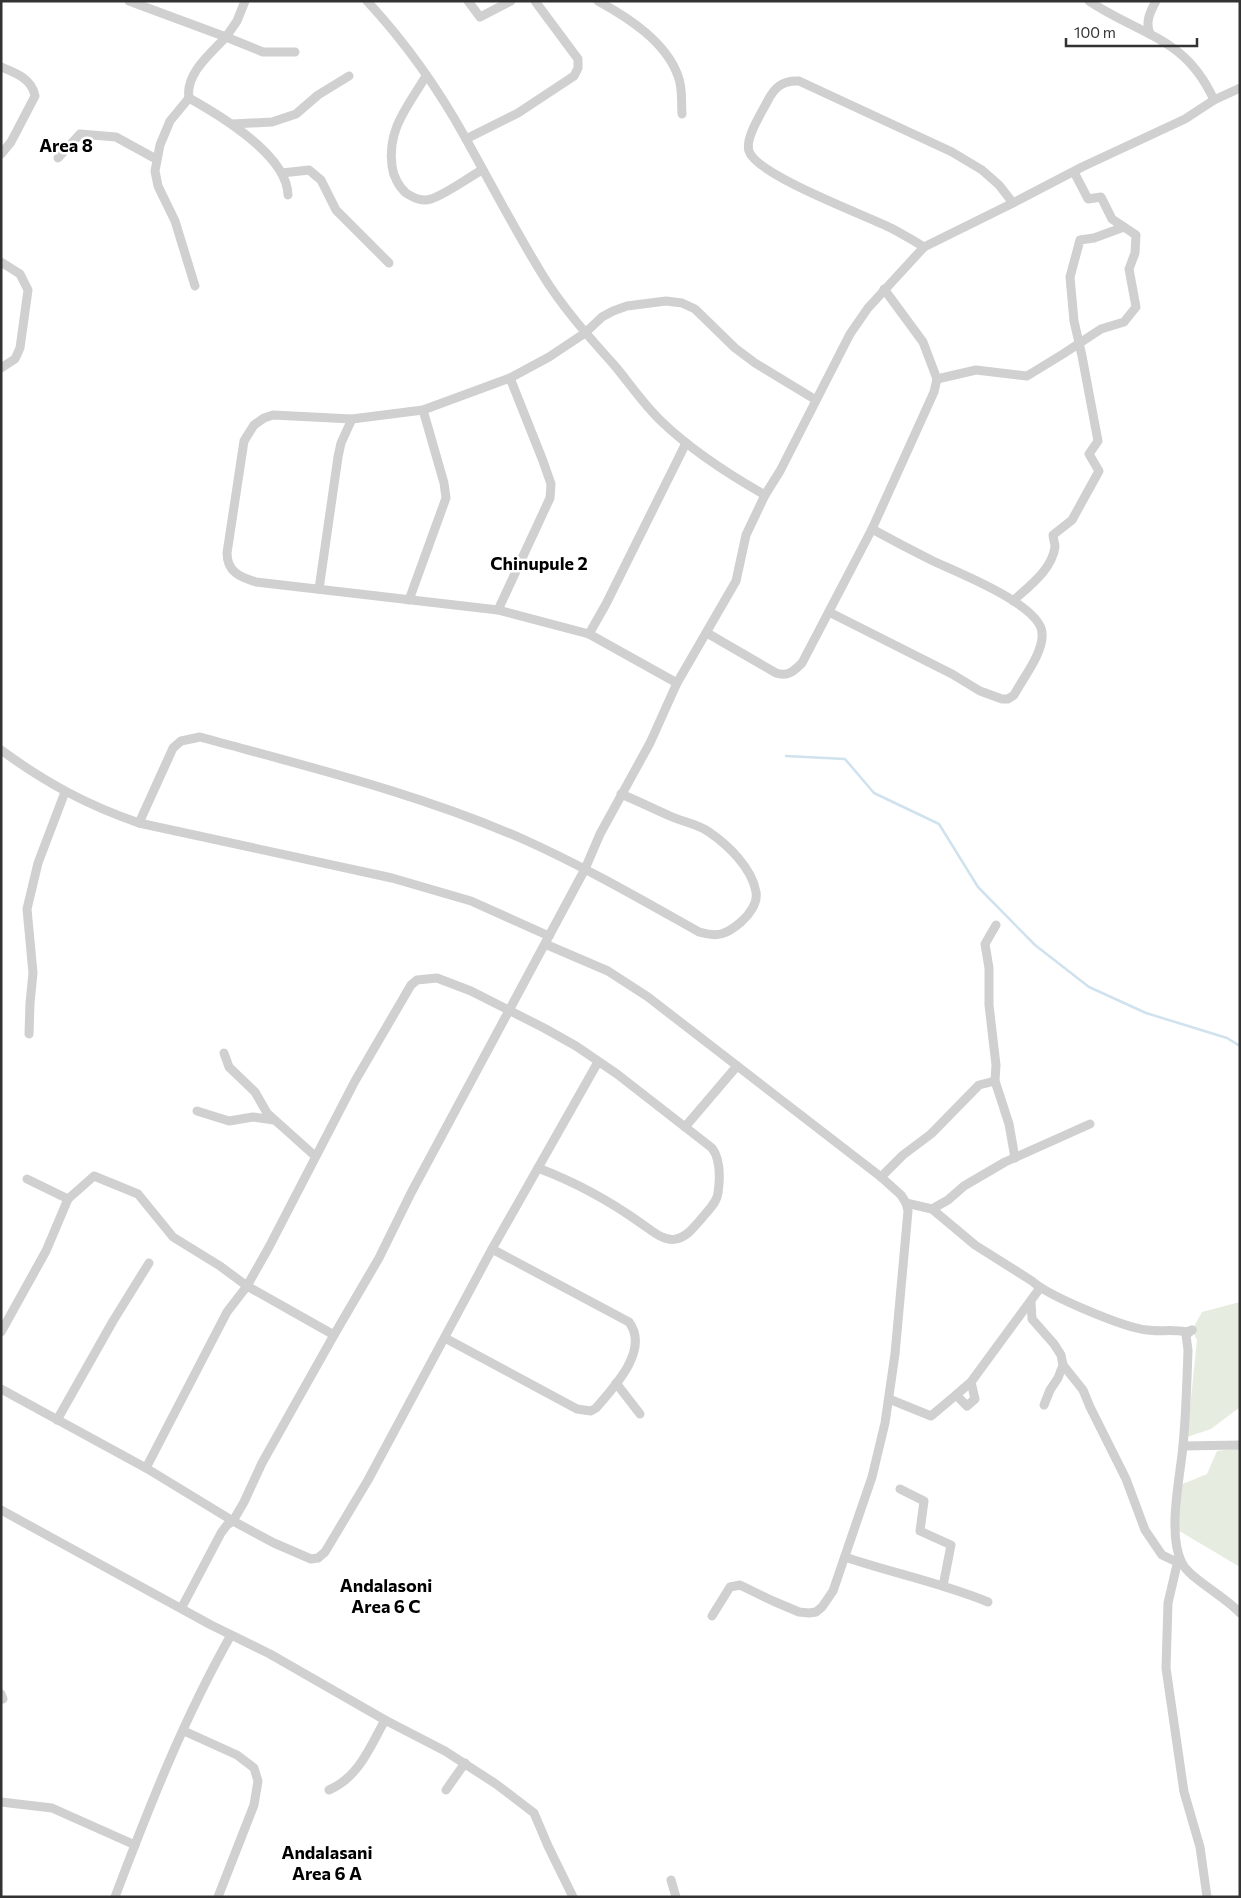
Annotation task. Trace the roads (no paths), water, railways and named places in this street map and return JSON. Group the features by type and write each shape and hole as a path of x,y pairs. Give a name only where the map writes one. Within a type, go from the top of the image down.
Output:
{"street":[{"path":"129,1 263,52 295,52"},
{"path":"194,286 175,221 158,186 155,171 156,159 170,122 189,98 189,82 226,37 237,21 245,1"},
{"path":"367,1 387,23 426,76 466,139 543,276 585,333 660,420 686,443 738,480 765,495"},
{"path":"468,1 480,17 511,1"},
{"path":"466,139 518,113 574,76 578,68 578,59 535,1"},
{"path":"598,1 639,26 663,52 678,76 682,92 682,114"},
{"path":"1088,1 1101,10 1175,48 1189,61 1208,86 1214,100"},
{"path":"1150,34 1147,21 1156,1"},
{"path":"1,66 16,72 26,80 34,88 35,96 11,142 1,154"},
{"path":"232,124 272,122 296,114 318,95 348,76"},
{"path":"426,76 396,124 392,138 390,153 393,172 400,186 420,200 430,199 482,170"},
{"path":"924,247 891,228 787,181 752,159 748,150 750,136 771,93 777,86 783,82 798,80 952,152 982,170 999,185 1013,204"},
{"path":"182,1607 221,1533 233,1521 244,1502 262,1463 379,1258 410,1193 585,869 600,834 650,743 677,683 736,581 745,540 765,495 780,471 850,334 868,308 884,288 924,247 1185,119 1214,100 1240,88"},
{"path":"189,98 232,124 261,148 282,173 288,184 288,195"},
{"path":"58,158 80,134 116,137 156,159"},
{"path":"282,173 309,170 315,175 320,180 336,210 389,263"},
{"path":"937,379 976,370 1027,376 1101,329 1124,322 1136,307 1129,269 1135,253 1136,235 1112,219 1100,197 1088,199 1074,172"},
{"path":"1013,601 1035,582 1047,566 1055,547 1053,535 1072,520 1099,471 1089,454 1098,441 1074,321 1070,277 1080,240 1094,238 1124,227"},
{"path":"1,262 20,274 28,290 20,348 15,359 1,368"},
{"path":"707,633 783,675 790,674 802,663 872,529 934,392 937,379 923,342 884,288"},
{"path":"677,683 589,634 498,610 256,582 237,574 230,569 227,553 244,441 254,425 264,418 274,415 352,419 423,410 510,378 549,357 585,333 602,317 627,306 666,301 682,303 695,309 735,348 755,364 816,400"},
{"path":"498,610 550,498 550,484 544,461 510,378"},
{"path":"409,600 446,498 446,491 423,410"},
{"path":"319,589 336,467 341,444 352,419"},
{"path":"589,634 606,604 686,443"},
{"path":"829,612 952,674 980,691 1002,699 1008,699 1014,695 1030,668 1042,640 1042,631 1038,621 1025,609 968,576 934,562 872,529"},
{"path":"139,823 173,748 181,740 200,737 430,803 524,840 585,869 700,932 710,935 730,932 746,918 755,903 756,893 751,878 740,861 722,843 698,826 672,817 621,794"},
{"path":"1,750 65,792 100,810 139,823 392,878 471,901 615,976 648,997 794,1108 901,1195 908,1211 905,1254 885,1424 872,1477 845,1557 828,1600 816,1612 799,1612 773,1602 740,1585 730,1587 712,1616"},
{"path":"29,1034 32,973 31,937 27,909 38,862 65,792"},
{"path":"996,925 985,944 989,968 989,1006 996,1081 1009,1124 1015,1158"},
{"path":"146,1468 227,1312 247,1286 269,1247 355,1081 411,985 417,980 437,978 471,991 576,1046 617,1074 716,1153 718,1159 718,1191 713,1204 690,1232 676,1240 659,1235 590,1192 566,1179 538,1168"},
{"path":"224,1053 229,1067 255,1092 266,1113 315,1156"},
{"path":"1,1389 146,1468 233,1521 303,1557 318,1558 325,1552 368,1480 492,1250 598,1062"},
{"path":"685,1127 737,1066"},
{"path":"881,1177 902,1156 931,1134 979,1085 996,1081"},
{"path":"198,1111 229,1121 253,1118 274,1120"},
{"path":"932,1210 948,1200 964,1186 1015,1158 1090,1124"},
{"path":"1,1332 46,1251 68,1198 94,1176 138,1194 173,1237 220,1266 247,1286 334,1335"},
{"path":"27,1178 68,1198"},
{"path":"906,1203 932,1210 975,1245 1040,1288 1105,1316 1145,1330 1186,1332 1192,1330 1186,1335 1188,1350 1183,1446 1176,1512 1178,1559 1168,1602 1166,1668 1184,1792 1200,1847 1207,1897"},
{"path":"445,1338 559,1400 585,1412 591,1412 596,1408 625,1372 634,1350 636,1338 634,1328 628,1322 492,1250"},
{"path":"57,1420 113,1321 149,1263"},
{"path":"889,1399 931,1416 971,1382 1040,1288"},
{"path":"1031,1302 1032,1318 1054,1344 1061,1355 1063,1365 1084,1390 1090,1407 1126,1480 1146,1530 1162,1555 1178,1559 1187,1571 1226,1599 1240,1612"},
{"path":"1044,1405 1063,1365"},
{"path":"956,1395 967,1406 976,1399 971,1382"},
{"path":"616,1383 640,1414"},
{"path":"1183,1446 1240,1445"},
{"path":"900,1490 924,1501 920,1531 951,1545 943,1586"},
{"path":"1,1510 231,1635 270,1654 465,1763 534,1813 573,1897"},
{"path":"845,1557 881,1570 943,1586 988,1602"},
{"path":"115,1897 156,1791 184,1732 203,1685 231,1635"},
{"path":"329,1790 340,1785 359,1767 385,1720"},
{"path":"184,1732 237,1754 254,1768 258,1781 254,1805 218,1897"},
{"path":"446,1790 465,1763"},
{"path":"1,1802 52,1808 134,1845"},
{"path":"671,1880 676,1897"}],"waterway":[{"path":"786,756 845,759 874,793 939,824 978,887 1035,945 1089,987 1146,1013 1227,1038 1240,1046"}],"district":[{"name":"Area 8","path":"66,146"},
{"name":"Chinupule 2","path":"539,564"},
{"name":"Andalasoni Area 6 C","path":"386,1596"},
{"name":"Andalasani Area 6 A","path":"327,1864"}]}
